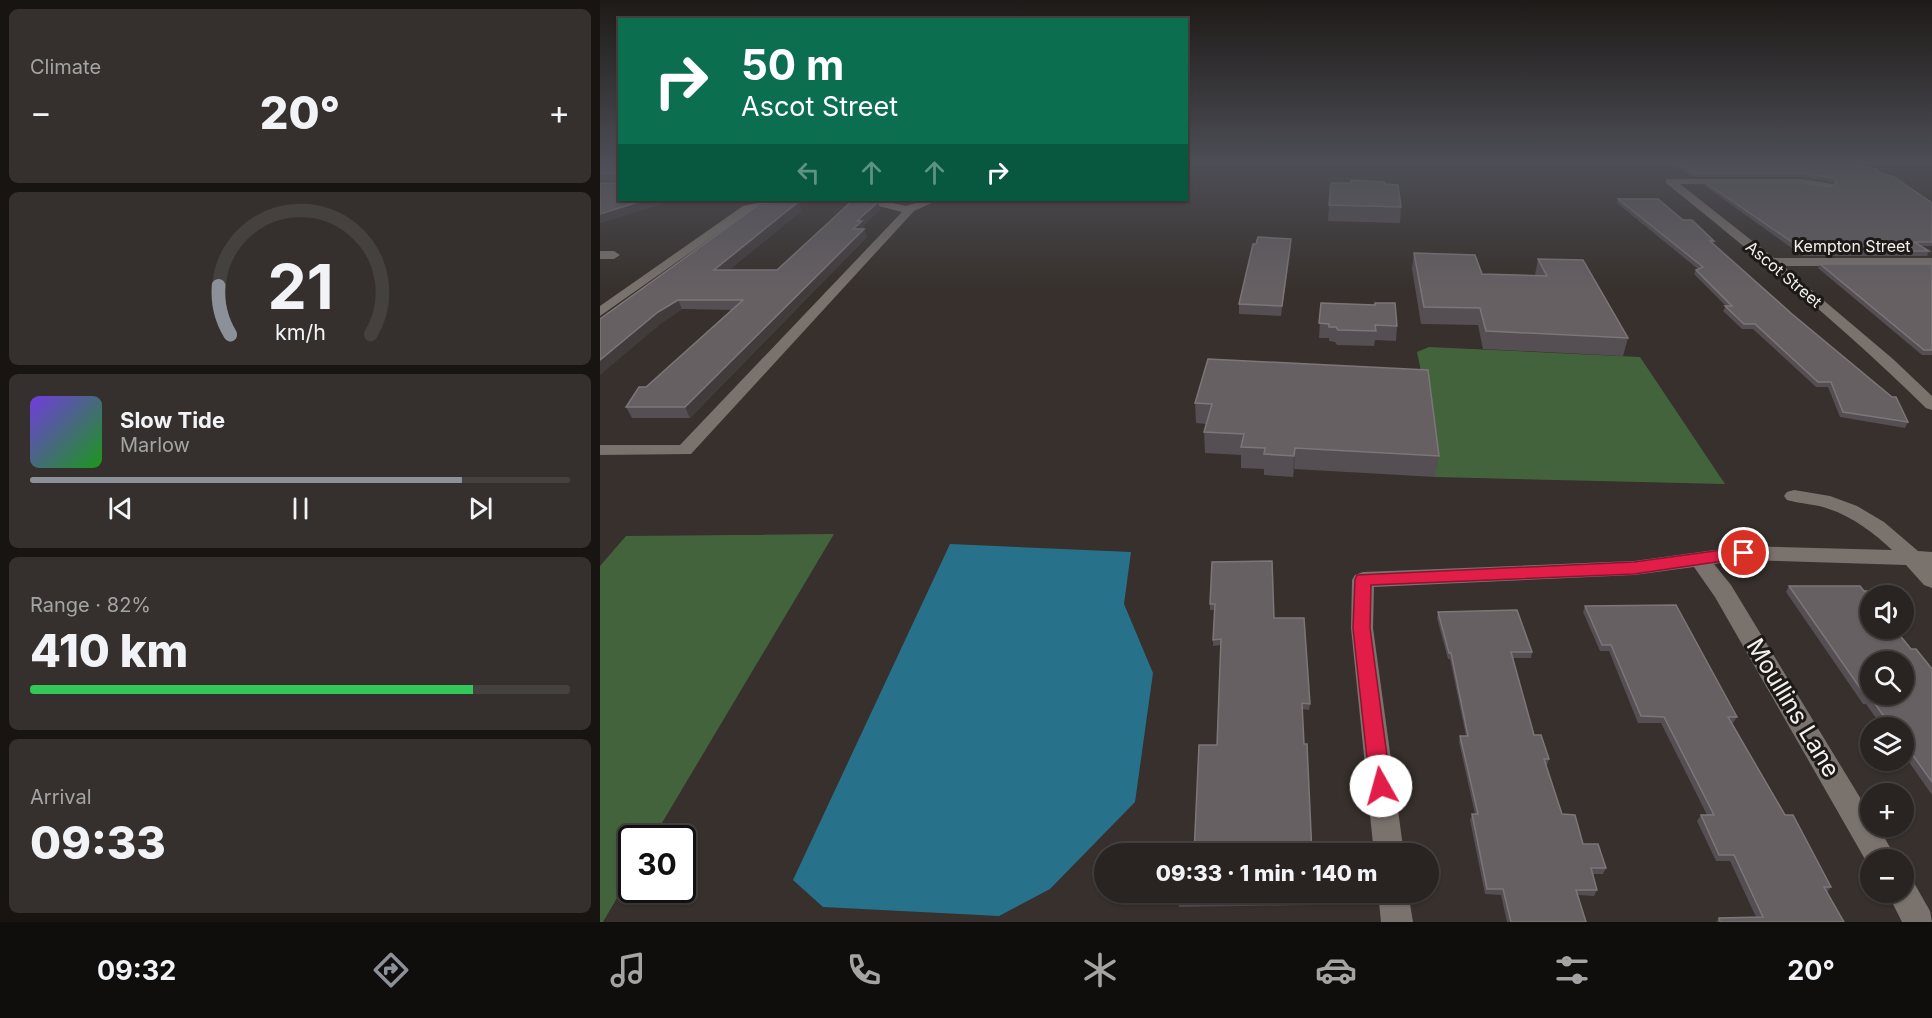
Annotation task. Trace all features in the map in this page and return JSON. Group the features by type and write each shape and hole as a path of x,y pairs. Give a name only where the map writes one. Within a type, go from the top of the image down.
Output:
{"street":[{"path":"600,312 754,205"},
{"path":"889,205 906,210 919,205"},
{"name":"Ascot Street","path":"1700,205 1888,362 1932,405"},
{"path":"600,450 685,450 909,211 906,210"},
{"path":"600,255 614,255"},
{"name":"Kempton Street","path":"1771,262 1932,262"},
{"path":"1794,496 1833,503 1861,515 1922,559 1932,580"},
{"path":"1388,843 1362,628 1363,580 1562,573 1634,568 1744,553 1922,559"},
{"name":"Moullins Lane","path":"1699,559 1723,591 1875,849"},
{"path":"1394,903 1397,922"},
{"path":"1908,903 1919,922"}],"green space":[{"path":"1429,347 1640,357 1725,484 1435,477 1425,390 1417,352"},
{"path":"834,534 661,825 618,825 618,896 603,922 600,922 600,566 626,536"}],"water":[{"path":"950,544 1131,552 1124,604 1153,673 1135,802 1050,889 999,916 823,907 793,880"}],"building":[{"path":"600,205 629,205 600,214"},
{"path":"758,205 794,205 714,270 777,270 848,205 875,205 857,221 862,221 853,229 864,229 685,407 626,407 639,387 646,387 743,300 678,300 658,312 600,360 600,319"},
{"path":"1330,205 1401,205 1401,207"},
{"path":"1626,205 1665,205 1683,220 1692,220 1714,241 1710,241 1792,314 1892,397 1896,397 1908,422 1843,412 1831,382 1818,382 1755,324 1744,324 1725,306 1732,306 1696,270 1703,267"},
{"path":"1738,205 1932,205 1932,242 1914,242 1929,251 1805,251"},
{"path":"1258,237 1291,239 1282,306 1239,304 1253,244 1256,244"},
{"path":"1414,253 1475,255 1482,274 1547,276 1538,259 1583,260 1628,338 1486,331 1480,308 1424,307"},
{"path":"1820,264 1932,264 1932,350 1924,350"},
{"path":"1321,303 1375,305 1375,303 1395,303 1397,326 1375,325 1376,331 1338,330 1336,327 1329,327 1329,324 1319,323"},
{"path":"1208,359 1428,370 1439,456 1295,448 1294,456 1264,454 1265,448 1241,447 1244,434 1204,432 1212,404 1195,403"},
{"path":"1272,561 1274,618 1304,618 1310,704 1302,703 1304,744 1307,744 1312,843 1195,843 1199,745 1217,745 1221,639 1213,640 1215,604 1210,604 1212,562"},
{"path":"1789,586 1860,586 1860,639 1903,639 1911,649 1916,649 1932,669 1932,782 1914,757 1914,717 1884,717 1876,705 1914,705 1914,651 1860,651 1860,688"},
{"path":"1676,605 1737,717 1728,717 1785,815 1793,815 1831,887 1824,887 1844,922 1720,922 1719,918 1763,917 1734,855 1719,855 1701,815 1714,815 1664,717 1641,716 1611,645 1602,645 1585,606"},
{"path":"1517,610 1532,652 1511,652 1534,735 1541,735 1549,759 1544,759 1562,814 1575,815 1583,844 1598,844 1606,868 1591,868 1597,890 1576,890 1586,922 1511,922 1503,889 1487,889 1472,814 1478,814 1460,736 1468,736 1451,653 1449,653 1438,612"}],"route":[{"path":"1381,786 1362,628 1363,580 1634,568 1744,553"}]}
